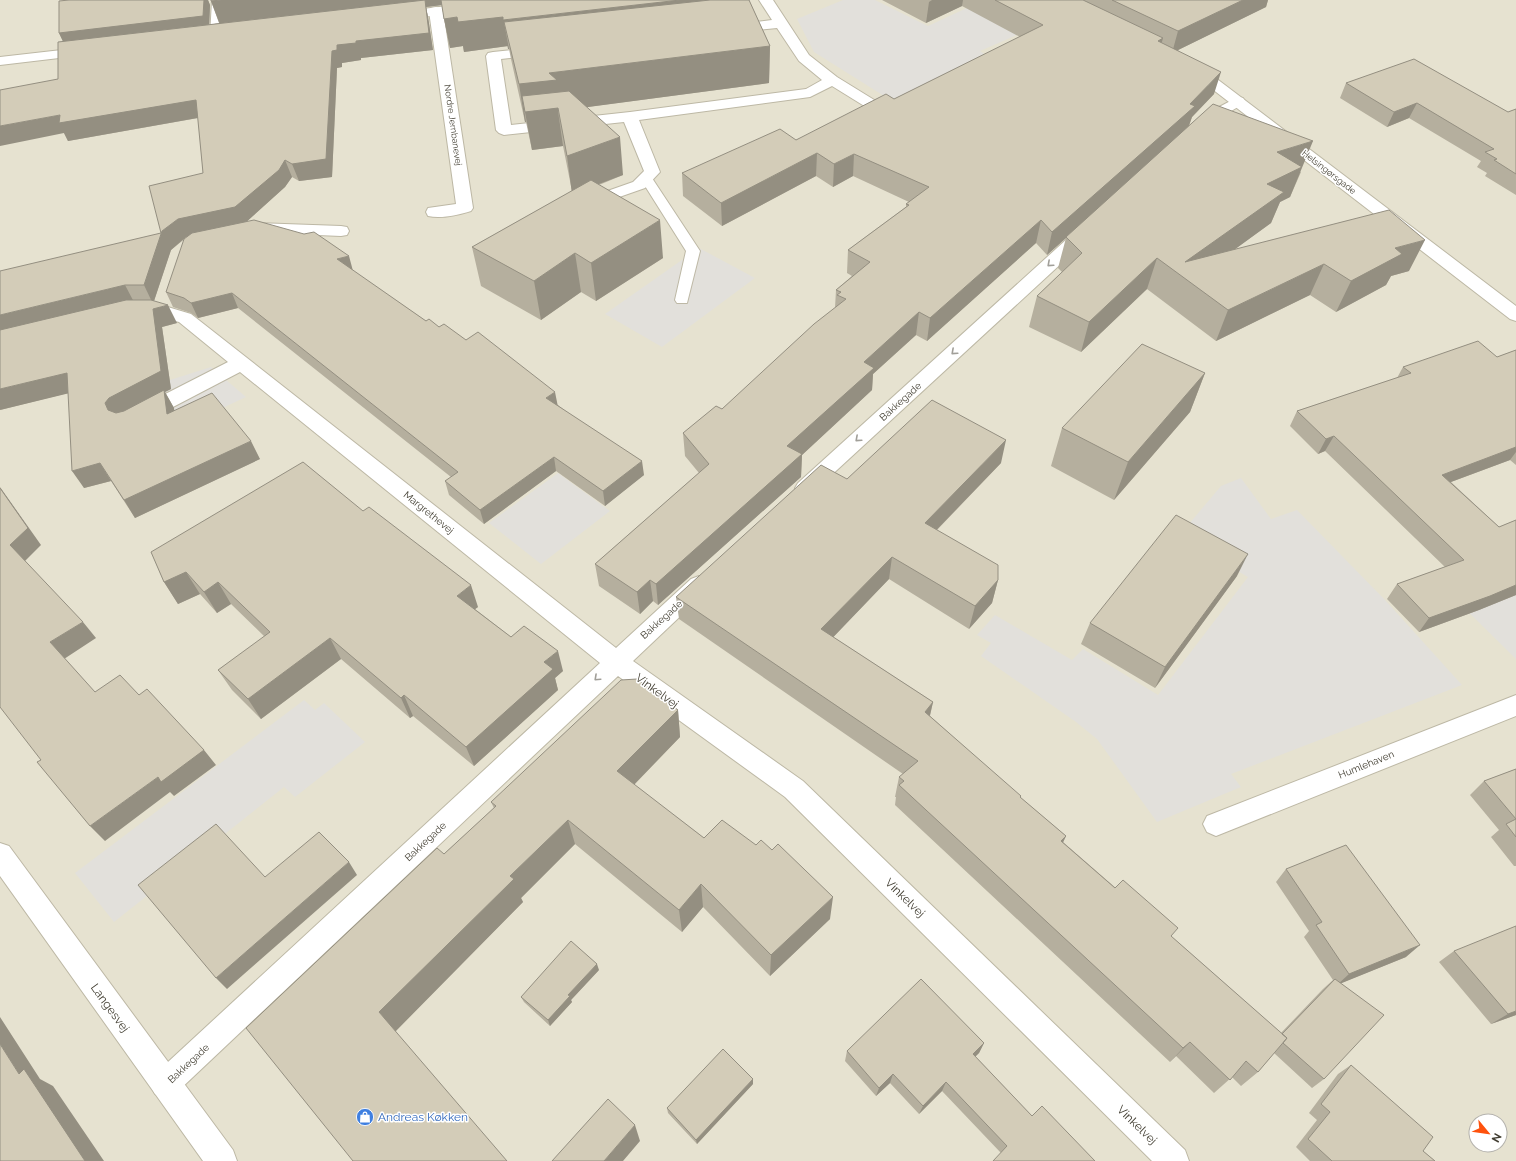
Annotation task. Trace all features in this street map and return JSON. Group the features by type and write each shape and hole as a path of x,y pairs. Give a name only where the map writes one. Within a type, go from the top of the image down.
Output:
{"street":[{"path":"382,18 491,2 532,0"},
{"path":"769,0 781,23 804,58 832,80 879,109"},
{"name":"Nordre Jernbanevej","path":"434,212 465,208 436,11"},
{"path":"719,30 781,23"},
{"path":"199,39 230,35"},
{"path":"0,61 103,49"},
{"path":"555,49 493,56 504,130 630,116 810,93 832,80"},
{"name":"Helsingørsgade","path":"1180,64 1212,82 1238,101 1516,315"},
{"path":"1188,138 1211,117 1238,101"},
{"path":"573,208 639,185 652,172 630,116"},
{"name":"Bakkegade","path":"792,500 1099,219"},
{"path":"238,232 260,228 341,231"},
{"name":"Margrethevej","path":"128,313 163,304 185,318 615,661"},
{"path":"127,422 242,364"},
{"name":"Bakkegade","path":"165,1084 615,661 716,570"},
{"name":"Vinkelvej","path":"615,661 794,789 1174,1161"},
{"name":"Humlehaven","path":"1216,824 1516,705"},
{"name":"Langesvej","path":"0,855 222,1161"}],"lane":[{"path":"215,37 217,0"},
{"path":"646,178 694,251 682,300"}],"shaded area":[{"path":"0,0 1516,0 1516,1161 0,1161"},
{"path":"843,0 875,0 928,26 984,0 1058,17 980,51 989,57 892,101 814,52 797,19"},
{"path":"699,248 755,278 662,347 605,314"},
{"path":"211,367 246,397 116,458 170,380"},
{"path":"558,473 610,511 541,564 489,523"},
{"path":"1241,478 1271,519 1297,510 1386,601 1462,685 1231,774 1241,787 1157,822 1097,739 1076,722 981,656 991,643 977,635 995,615 1072,660 1083,649 1158,695 1248,577 1178,537 1221,486"},
{"path":"1516,559 1516,659 1445,589"},
{"path":"304,700 315,710 324,703 365,742 295,797 284,787 114,922 75,873"}],"building":[{"path":"204,0 203,16 59,33 59,1"},
{"path":"425,0 429,33 356,41 356,43 337,45 337,50 332,51 326,159 292,164 285,160 279,170 235,207 178,219 162,231 144,285 125,285 0,315 0,271 161,233 149,186 203,173 196,100 59,123 60,115 0,126 0,90 58,79 58,42"},
{"path":"441,0 680,0 503,20 503,17 458,22 457,17 444,19"},
{"path":"710,0 749,0 770,46 549,73 557,80 519,84 504,22"},
{"path":"995,0 1083,0 1163,38 1158,41 1221,72 1190,104 1195,106 1052,232 1041,220 930,318 919,312 864,362 874,368 787,446 802,454 656,584 650,580 637,592 595,564 709,464 683,433 716,406 722,409 814,324 846,299 837,295 841,292 836,290 870,262 848,250 909,205 906,204 929,187 854,154 834,164 817,153 721,203 682,173 780,129 796,140 886,94 894,99 1043,25"},
{"path":"1112,0 1243,0 1178,31"},
{"path":"1414,59 1508,112 1516,109 1516,174 1494,160 1497,159 1485,152 1494,149 1417,103 1394,112 1346,83"},
{"path":"569,91 620,137 567,156 558,108 525,112 522,96"},
{"path":"1213,104 1313,141 1277,152 1302,167 1267,184 1284,192 1185,262 1389,210 1425,240 1395,248 1402,254 1351,281 1324,264 1228,310 1157,258 1089,322 1037,296 1082,253 1066,237"},
{"path":"591,180 660,220 591,263 575,253 534,281 472,247"},
{"path":"254,220 304,234 314,232 349,256 337,259 426,321 429,319 439,327 444,324 466,340 478,332 555,392 546,398 642,461 603,491 554,457 480,510 445,481 458,472 232,293 191,303 184,298 166,292 184,239 192,233"},
{"path":"126,300 151,300 168,305 153,309 161,371 109,398 105,403 108,410 116,413 124,411 164,390 167,414 212,393 251,441 124,500 100,463 72,471 67,373 0,389 0,330"},
{"path":"1478,341 1497,357 1516,350 1516,447 1442,475 1499,527 1516,520 1516,585 1429,618 1397,584 1464,560 1334,436 1326,439 1297,411 1411,373 1403,367"},
{"path":"1142,344 1205,373 1128,462 1062,428"},
{"path":"932,400 1006,440 925,523 998,565 998,580 975,606 892,557 821,629 933,702 925,712 1066,836 1061,841 1115,888 1123,880 1178,928 1171,936 1287,1038 1258,1072 1246,1061 1230,1080 1190,1042 1183,1048 899,785 904,781 899,777 918,761 676,597 821,465 847,479"},
{"path":"303,462 363,511 369,507 471,585 457,596 511,637 524,626 558,651 544,662 553,669 466,747 404,695 401,698 330,638 248,699 218,670 270,632 218,582 204,592 186,572 164,582 151,552"},
{"path":"0,488 28,528 10,545 83,622 50,642 95,692 120,675 139,695 147,689 204,750 161,782 158,777 90,826 37,762 41,760 0,707"},
{"path":"1176,515 1248,554 1165,667 1090,623"},
{"path":"637,679 678,710 617,771 704,838 722,820 756,845 761,840 772,850 778,844 833,897 771,955 701,884 679,910 568,820 510,876 514,879 379,1012 507,1161 353,1161 246,1028 437,848 444,854 496,806 491,802 621,680"},
{"path":"1516,769 1516,819 1484,781"},
{"path":"1516,819 1516,837 1506,824"},
{"path":"216,824 265,877 319,832 349,862 216,978 138,885"},
{"path":"1346,845 1420,945 1349,974 1316,925 1322,922 1286,869"},
{"path":"1516,926 1516,1011 1508,1014 1454,951"},
{"path":"571,941 597,964 568,995 570,996 548,1020 521,997"},
{"path":"921,979 984,1043 973,1054 1032,1116 1042,1106 1095,1161 993,1161 1007,1146 946,1082 923,1106 893,1074 879,1088 847,1051"},
{"path":"1335,979 1384,1015 1324,1079 1283,1043 1287,1038 1282,1034"},
{"path":"0,1044 19,1074 24,1069 85,1161 0,1161"},
{"path":"723,1049 753,1079 696,1140 667,1108"},
{"path":"1351,1065 1433,1137 1423,1151 1435,1161 1332,1161 1308,1139 1330,1112 1321,1104"},
{"path":"608,1099 635,1125 604,1161 552,1161"}],"place":[{"name":"Andreas Køkken","path":"365,1117"}]}
